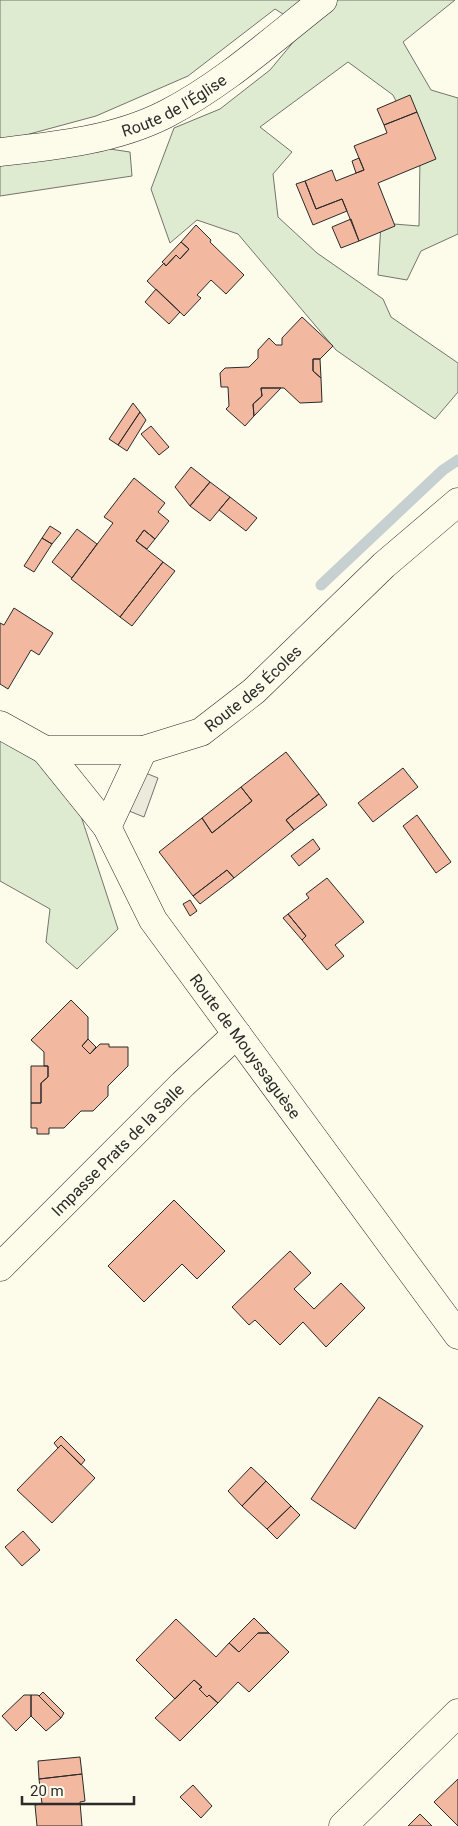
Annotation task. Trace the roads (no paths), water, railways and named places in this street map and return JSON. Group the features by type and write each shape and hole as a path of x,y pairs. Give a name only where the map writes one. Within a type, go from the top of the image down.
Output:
{"street":[{"name":"Route de l'Église","path":"0,152 70,144 121,131 164,115 204,92 240,67 323,0"},
{"name":"Route des Écoles","path":"0,725 45,750 143,750 201,732 254,691 384,565 458,502"},
{"name":"Route de Mouyssaguèse","path":"45,750 107,827 153,920 458,1335"},
{"path":"107,827 143,750"},
{"name":"Impasse Prats de la Salle","path":"0,1267 183,1084 237,1034"},
{"path":"343,1826 458,1713"}],"waterway":[{"path":"321,585 443,470 458,460"}]}
